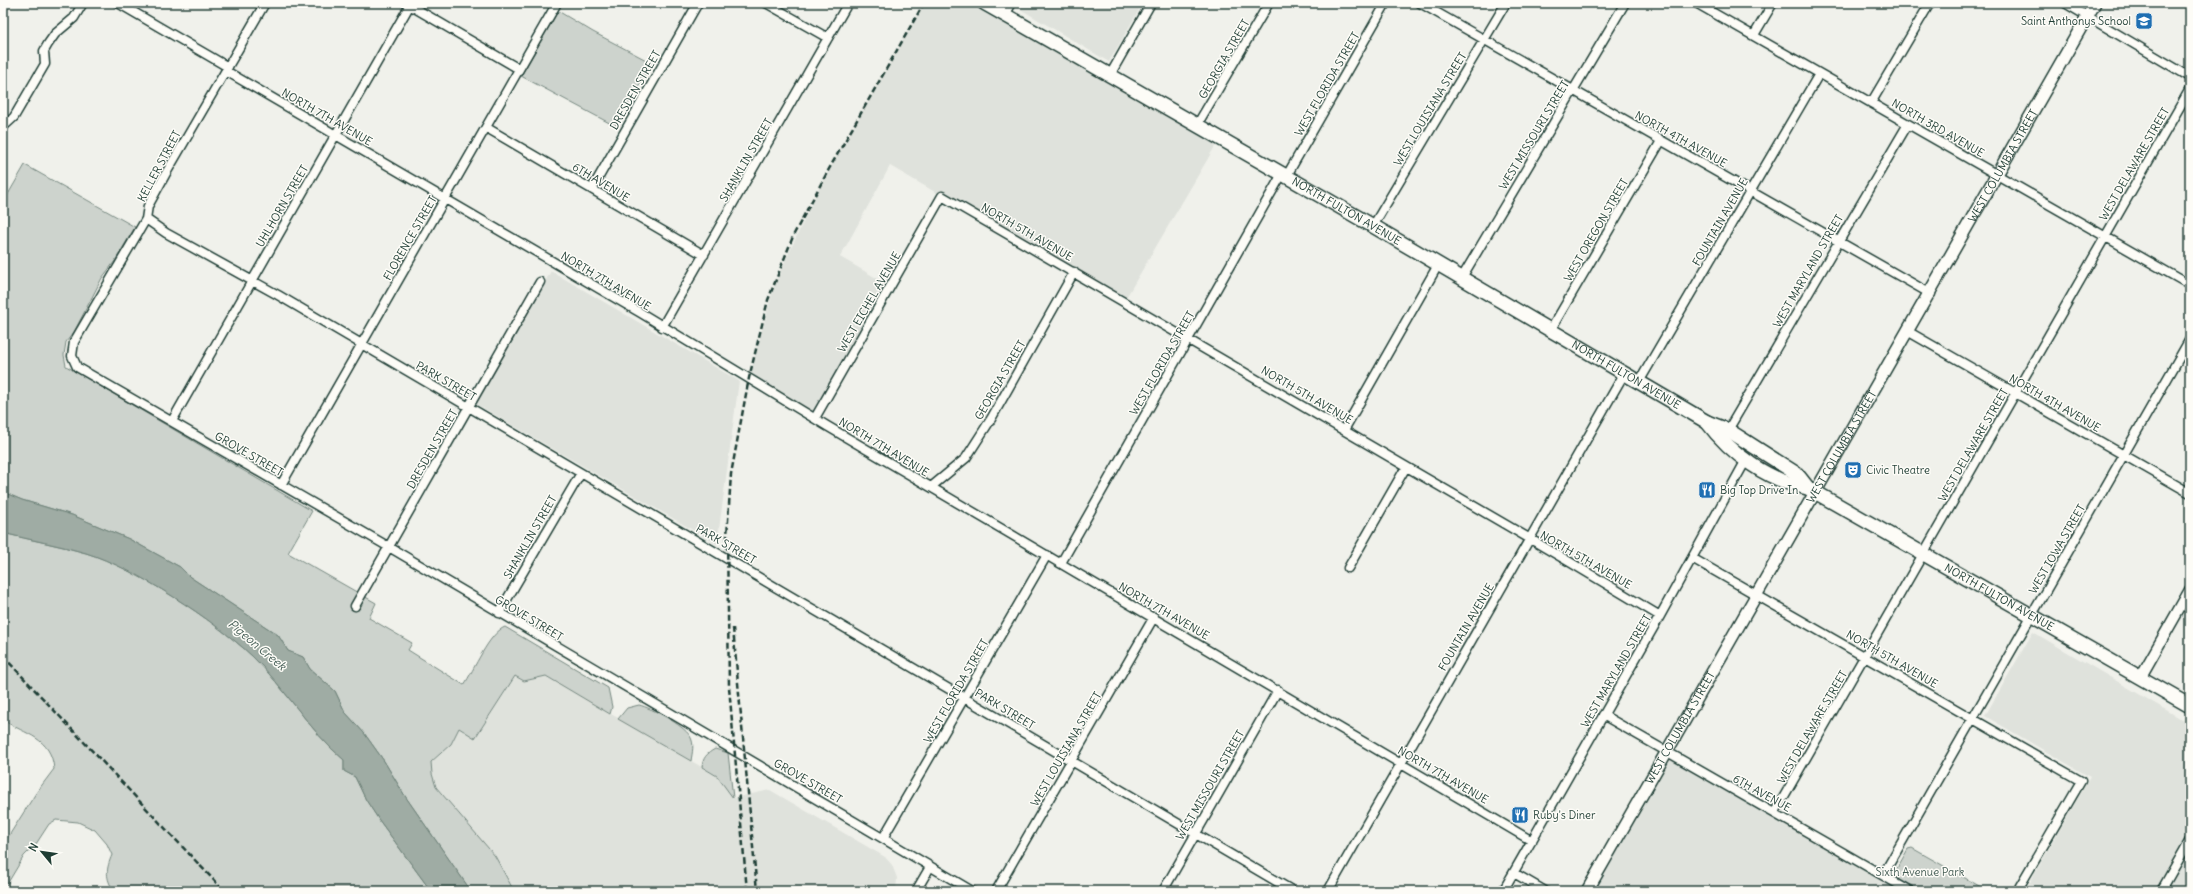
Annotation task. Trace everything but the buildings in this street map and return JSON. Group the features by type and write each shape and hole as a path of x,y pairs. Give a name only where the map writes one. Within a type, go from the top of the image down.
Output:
{"main road":[{"name":"NORTH FULTON AVENUE","path":"984,3 1373,226 1707,422 1728,430 1797,474 1812,490"},
{"name":"WEST COLUMBIA STREET","path":"1587,891 1668,752 1757,594 1812,490 1909,332 2095,3"},
{"name":"NORTH FULTON AVENUE","path":"1707,422 1720,440 1746,460 1765,472 1792,485 1812,490 2190,706"}],"street":[{"path":"3,127 14,117 45,64 44,51 48,44 55,34 74,18 83,3"},
{"name":"NORTH 7TH AVENUE","path":"118,3 445,200 1532,840"},
{"name":"KELLER STREET","path":"75,364 72,356 74,342 146,219 148,206 165,175 265,3"},
{"name":"FLORENCE STREET","path":"281,485 487,128 557,3"},
{"name":"DRESDEN STREET","path":"592,189 698,3"},
{"path":"766,3 828,38"},
{"name":"SHANKLIN STREET","path":"662,327 848,3"},
{"path":"1005,15 1012,3"},
{"path":"1110,75 1151,3"},
{"name":"GEORGIA STREET","path":"1198,126 1270,3"},
{"name":"WEST FLORIDA STREET","path":"1061,563 1188,339 1386,3"},
{"name":"NORTH 4TH AVENUE","path":"1420,3 1751,190 1931,294"},
{"name":"WEST LOUISIANA STREET","path":"1373,226 1506,3"},
{"name":"WEST MISSOURI STREET","path":"1461,279 1625,3"},
{"name":"NORTH 3RD AVENUE","path":"1696,3 2190,285"},
{"path":"1754,35 1773,3"},
{"path":"1871,102 1930,3"},
{"path":"2065,3 2190,77"},
{"path":"409,4 519,69"},
{"name":"UHLHORN STREET","path":"172,421 409,4"},
{"name":"FOUNTAIN AVENUE","path":"1639,382 1819,74"},
{"name":"WEST DELAWARE STREET","path":"1775,812 1866,657 2190,89"},
{"name":"WEST MARYLAND STREET","path":"1728,430 1908,124"},
{"name":"6TH AVENUE","path":"487,128 704,255"},
{"name":"WEST OREGON STREET","path":"1550,331 1661,140"},
{"name":"NORTH 5TH AVENUE","path":"942,196 1660,616"},
{"name":"WEST EICHEL AVENUE","path":"815,418 942,196"},
{"name":"PARK STREET","path":"146,219 166,233 252,280 1293,891"},
{"path":"1344,430 1438,265"},
{"name":"GEORGIA STREET","path":"931,487 966,458 992,420 1074,272"},
{"name":"DRESDEN STREET","path":"355,606 540,282"},
{"name":"NORTH 4TH AVENUE","path":"1909,332 2190,494"},
{"name":"WEST IOWA STREET","path":"1883,875 2190,339"},
{"name":"GROVE STREET","path":"75,364 972,891"},
{"name":"FOUNTAIN AVENUE","path":"1328,891 1624,374"},
{"name":"WEST MARYLAND STREET","path":"1503,891 1660,616 1746,460"},
{"path":"1348,568 1406,467"},
{"name":"SHANKLIN STREET","path":"499,613 581,473"},
{"name":"WEST FLORIDA STREET","path":"883,838 1047,555"},
{"name":"NORTH 5TH AVENUE","path":"1692,558 2081,781 2017,891"},
{"path":"2140,678 2190,590"},
{"name":"WEST LOUISIANA STREET","path":"996,891 1154,617"},
{"name":"WEST MISSOURI STREET","path":"1163,891 1278,690"},
{"name":"6TH AVENUE","path":"1603,715 1775,812 1910,891"},
{"path":"2161,891 2189,843"},
{"path":"916,891 930,867"},
{"path":"1514,873 1545,891"}],"shaded area":[{"path":"924,3 984,3 1220,138 1124,301 890,166 840,257 890,286 815,418 749,378 775,283 819,188"},
{"path":"1010,3 1143,3 1109,62"},
{"path":"551,271 739,381 717,544 476,404"},
{"path":"2033,632 2190,724 2190,891 2025,891 2090,777 1985,716"},
{"path":"515,676 524,681 546,676 717,776 733,798 770,790 885,857 892,865 897,878 896,891 514,891 495,856 436,787 432,774 431,762 451,744 459,728 475,738"},
{"path":"1668,752 1910,891 1588,891"}],"green space":[{"path":"558,11 593,32 652,63 615,126 521,76"},
{"path":"25,165 135,227 115,261 102,278 74,332 66,342 64,355 66,366 312,511 288,553 376,603 369,618 412,643 408,650 464,685 493,636 505,627 608,688 612,707 610,714 546,676 524,681 515,676 475,738 459,728 451,744 431,762 432,774 436,787 495,856 514,891 471,891 405,796 384,761 364,733 345,712 335,691 310,669 303,657 288,651 278,635 190,577 180,567 129,539 72,515 22,500 3,492 3,203"},
{"path":"3,533 76,550 106,560 127,570 173,597 236,642 264,668 319,736 344,760 344,771 355,777 366,800 379,820 431,891 114,891 109,882 107,873 112,855 107,844 95,830 78,822 56,820 49,824 36,844 24,856 3,891 3,845 36,793 54,769 52,758 43,743 3,720"},
{"path":"639,705 667,718 681,727 690,736 692,739 693,748 691,761 618,719 627,708"},
{"path":"715,749 728,753 733,798 717,776 702,767 706,756"},
{"name":"Sixth Avenue Park","path":"1912,848 1988,891 1921,891 1896,877 1895,872 1908,849"}],"water":[{"name":"Pigeon Creek","path":"3,492 22,500 72,515 129,539 180,567 190,577 278,635 288,651 303,657 310,669 335,691 345,712 364,733 384,761 405,796 471,891 431,891 379,820 366,800 355,777 344,771 344,760 319,736 264,668 236,642 173,597 127,570 106,560 76,550 3,533"}],"railway":[{"path":"747,891 729,687 727,536 731,474 749,378 768,300 794,234 829,169 924,3"},
{"path":"733,628 757,891"},
{"path":"3,656 224,891"}],"place":[{"name":"Saint Anthonys School","path":"2144,21"},
{"name":"Civic Theatre","path":"1853,470"},
{"name":"Big Top Drive In","path":"1707,490"},
{"name":"Ruby's Diner","path":"1520,815"}]}
